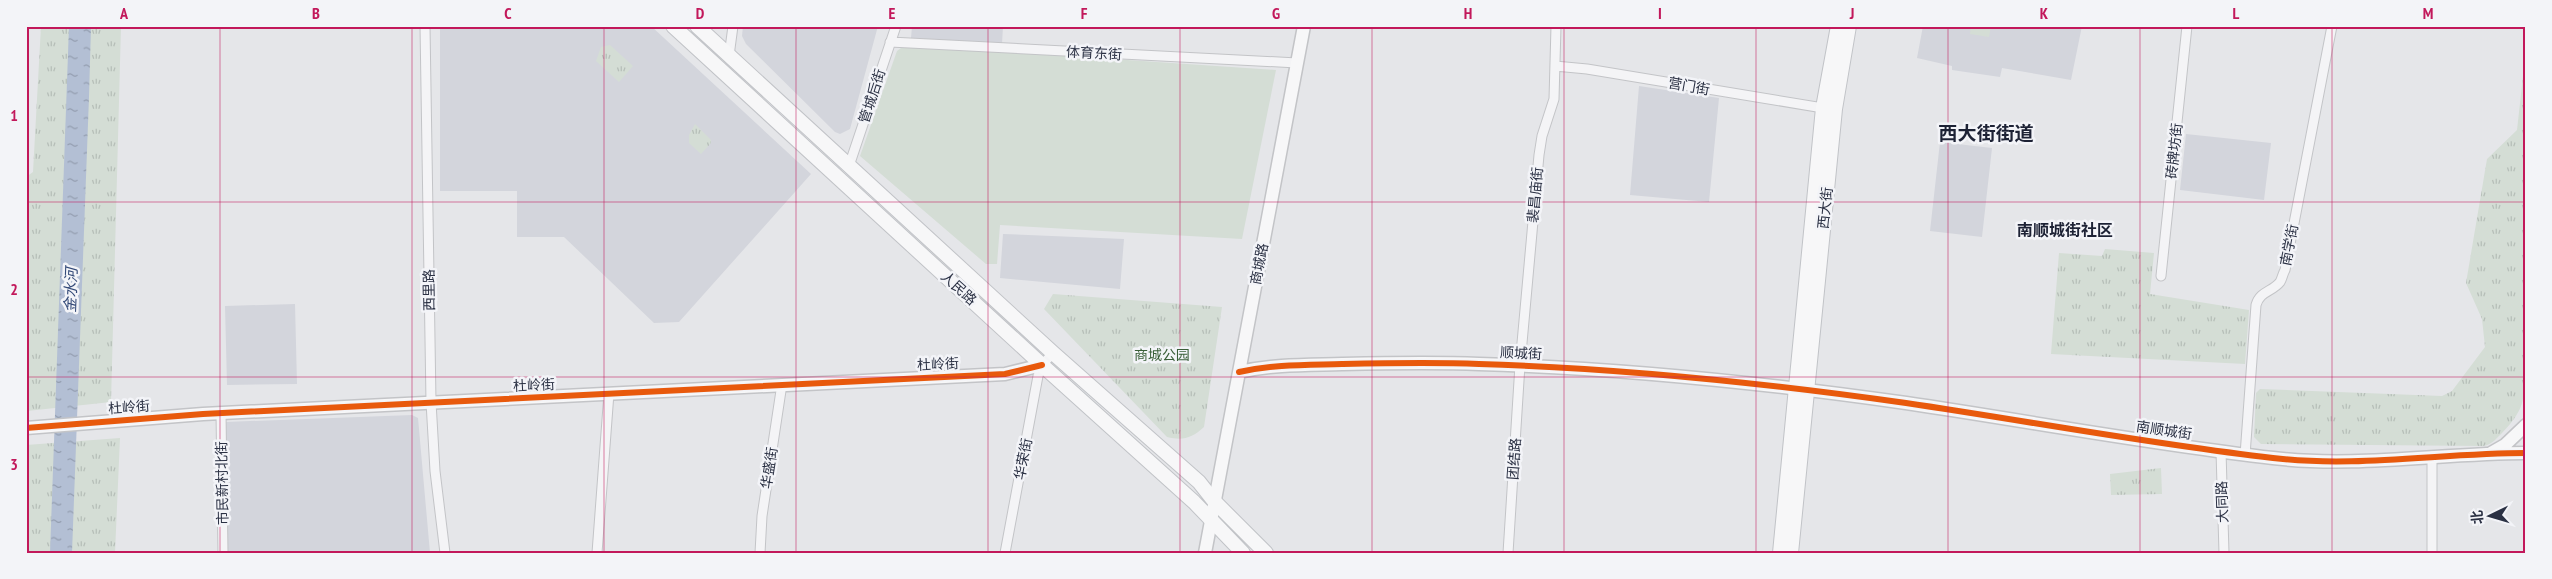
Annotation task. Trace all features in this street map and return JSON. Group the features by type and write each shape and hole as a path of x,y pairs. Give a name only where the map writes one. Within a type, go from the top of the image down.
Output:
{"main road":[{"name":"人民路","path":"673,26 1194,502 1243,553"},
{"name":"人民路","path":"697,26 1053,354 1199,482 1214,502 1266,553"},
{"name":"西大街","path":"1791,553 1800,390 1824,108 1838,26"},
{"name":"西大街","path":"1780,553 1835,109 1849,26"}],"street":[{"name":"西里路","path":"425,26 431,402 435,471 445,553"},
{"path":"729,56 733,26"},
{"name":"管城后街","path":"849,166 896,26"},
{"name":"商城路","path":"1205,553 1304,26"},
{"name":"裴昌庙街","path":"1520,365 1539,155 1542,136 1554,98 1556,26"},
{"name":"砖牌坊街","path":"2161,276 2188,26"},
{"name":"南学街","path":"2246,454 2256,305 2264,292 2279,282 2285,270 2332,26"},
{"name":"体育东街","path":"890,42 1297,64"},
{"name":"营门街","path":"1555,66 1824,108"},
{"path":"1042,365 1053,354"},
{"name":"顺城街","path":"1239,372 1272,365 1430,362 1520,365 1634,373 1800,390"},
{"name":"杜岭街","path":"32,428 221,413 1005,374 1042,365"},
{"name":"华荣街","path":"1005,553 1042,365"},
{"name":"团结路","path":"1508,553 1520,365"},
{"name":"华盛街","path":"760,553 762,516 782,384"},
{"name":"南顺城街","path":"1800,390 1904,403 2221,451 2320,462 2526,453"},
{"name":"西大街","path":"1776,553 1789,408 1800,390"},
{"name":"西大街","path":"1795,553 1809,410 1800,390"},
{"path":"597,553 609,393"},
{"name":"市民新村北街","path":"221,413 223,553"},
{"path":"2488,454 2505,445 2526,426"},
{"name":"大同路","path":"2221,451 2224,553"},
{"path":"2432,456 2432,553"}],"shaded area":[{"path":"440,26 651,26 811,174 679,322 654,323 564,237 517,237 517,191 440,191"},
{"path":"743,26 878,26 850,129 840,134 835,132 746,44 742,36"},
{"path":"912,26 1003,26 1002,44 911,38"},
{"path":"1923,26 2082,26 2071,80 2002,68 2000,77 1952,70 1952,66 1917,58"},
{"path":"1639,86 1719,98 1709,202 1630,195"},
{"path":"2186,134 2271,143 2264,200 2180,190"},
{"path":"1940,142 1992,148 1982,237 1930,231"},
{"path":"1003,234 1124,239 1120,289 1000,278"},
{"path":"295,304 297,384 227,385 225,306"},
{"path":"412,415 418,418 430,553 228,553 226,422"}],"green space":[{"path":"41,26 121,26 111,402 27,411 26,177 33,172"},
{"path":"1971,26 1991,26 1989,37 1970,34"},
{"path":"610,45 633,66 619,82 596,61 601,47"},
{"path":"905,45 1276,70 1242,239 1000,225 997,264 986,264 860,156 897,51"},
{"path":"2526,49 2526,362 2523,401 2516,416 2495,440 2483,446 2261,444 2254,437 2256,393 2260,389 2442,396 2452,391 2485,347 2482,319 2466,283 2487,159 2517,130"},
{"path":"695,124 711,140 711,143 701,154 689,143 689,135"},
{"path":"2105,249 2154,253 2150,294 2249,310 2245,364 2051,354 2059,253 2102,256"},
{"name":"商城公园","path":"1053,294 1222,307 1204,427 1187,438 1167,437 1044,309"},
{"path":"120,438 115,553 26,553 26,445"},
{"path":"2161,468 2162,494 2111,495 2110,474"}],"water":[{"name":"金水河","path":"69,26 91,26 89,97 72,553 50,553"}],"cycle path":[{"path":"1239,372 1290,365 1410,363 1462,363 1586,369 1746,383 1853,396 2181,446 2304,461 2367,461 2526,453"},
{"path":"26,428 203,414 1005,374 1042,365"}],"district":[{"name":"西大街街道","path":"1986,133"},
{"name":"南顺城街社区","path":"2065,230"}]}
